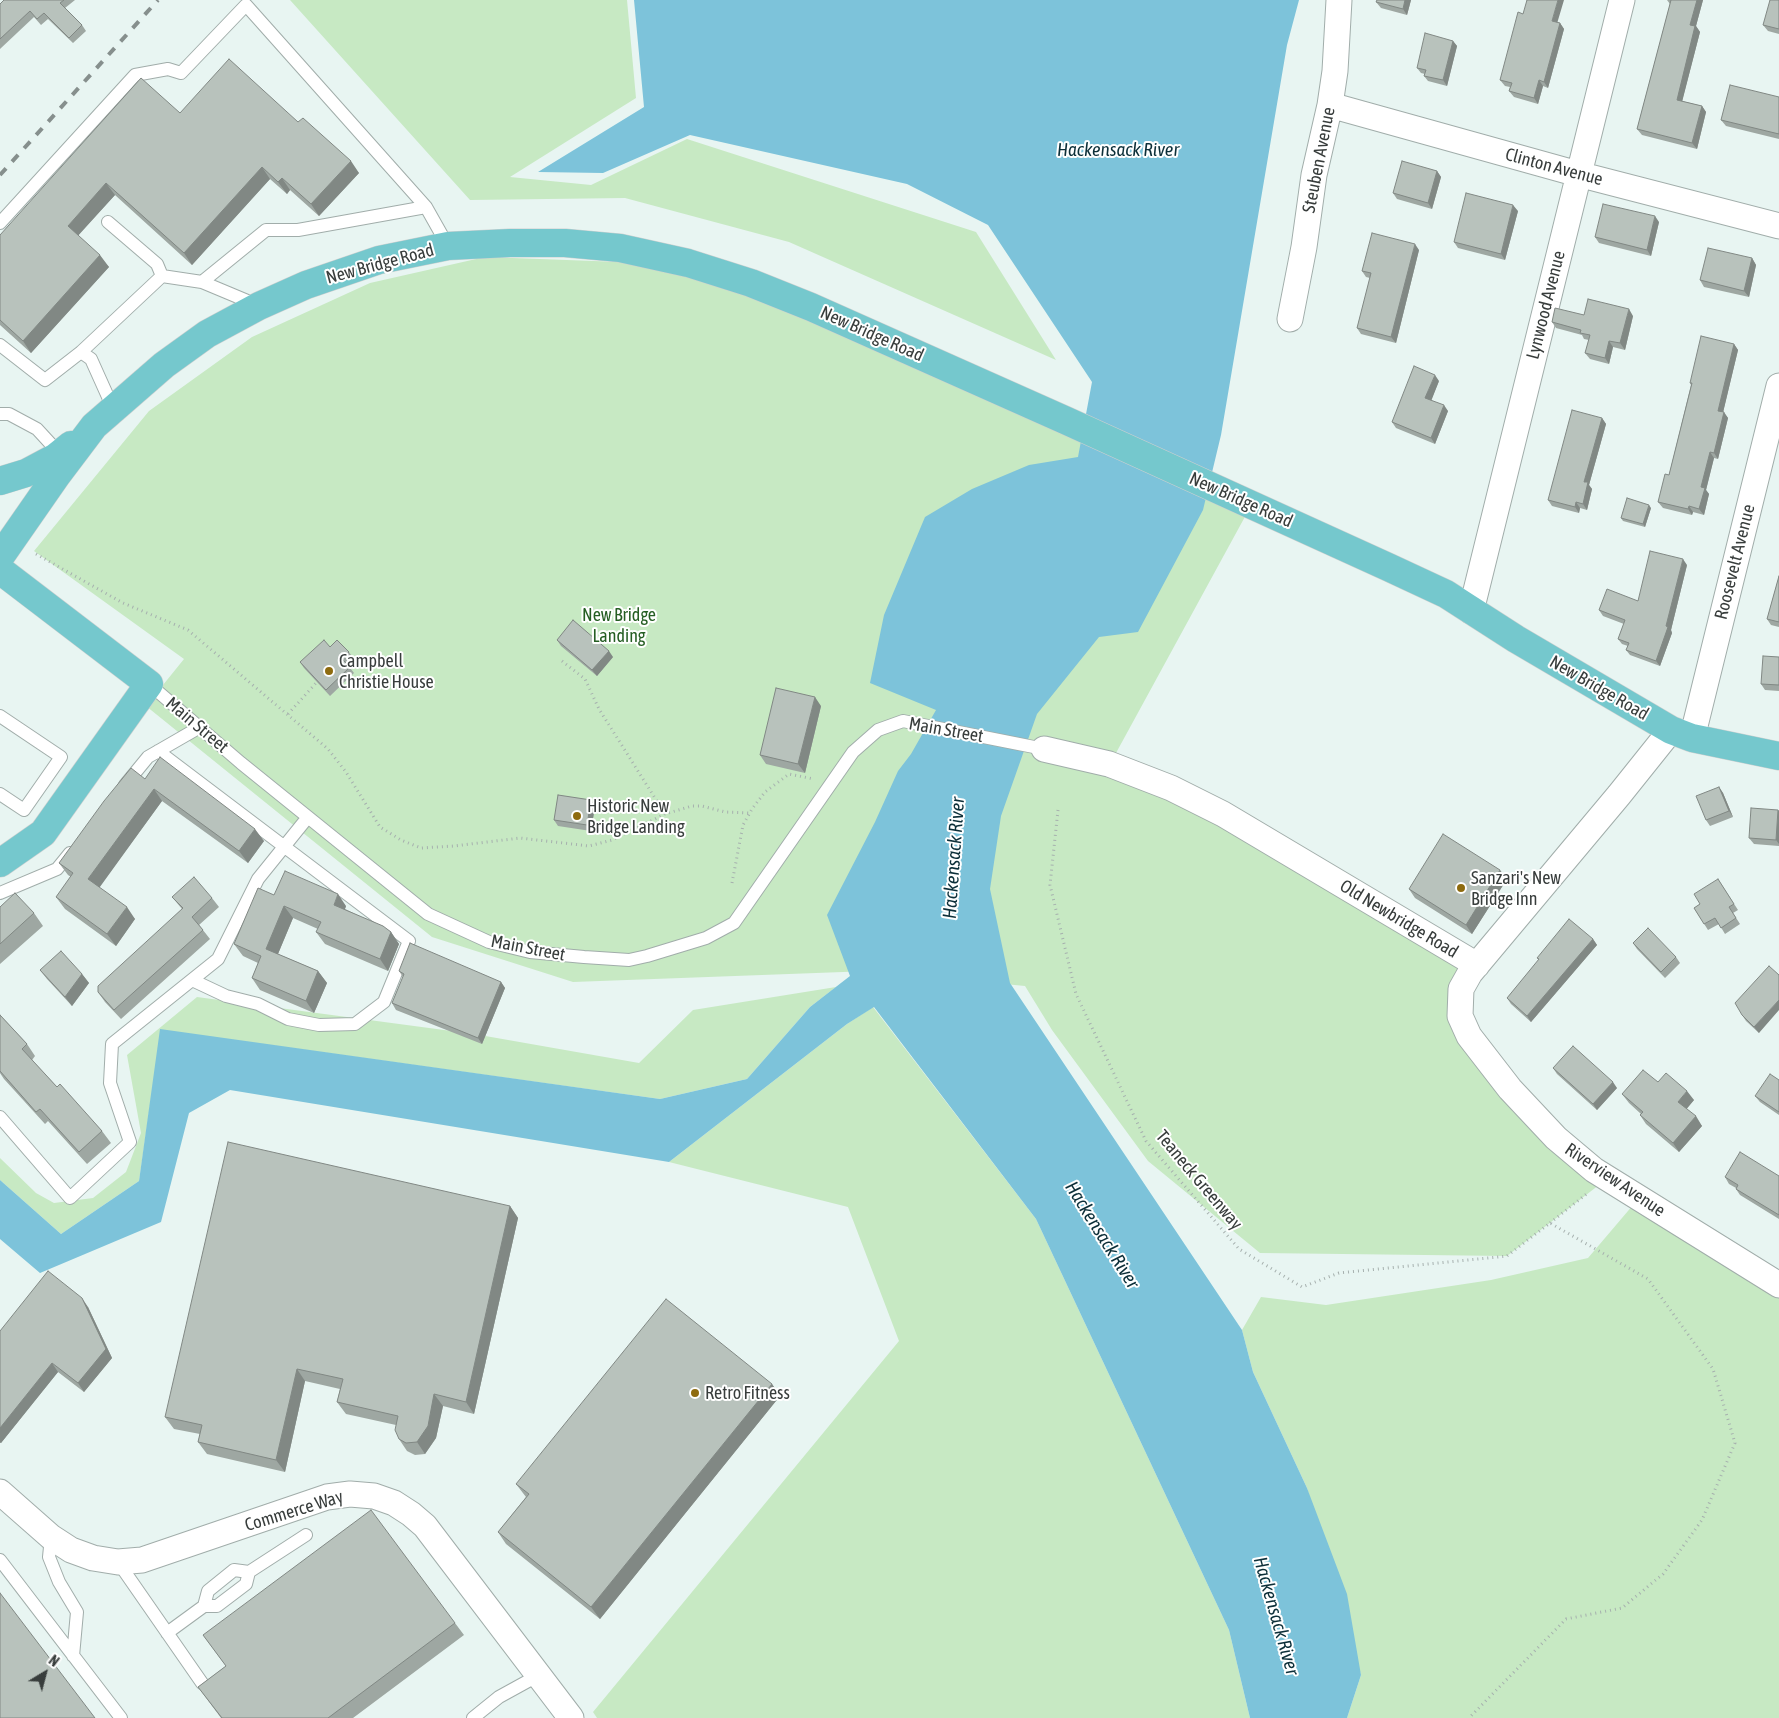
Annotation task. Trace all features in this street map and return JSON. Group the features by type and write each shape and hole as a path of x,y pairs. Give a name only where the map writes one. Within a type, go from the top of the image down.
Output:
{"main road":[{"name":"New Bridge Road","path":"0,557 57,475 104,417 164,366 208,334 259,306 306,285 379,260 448,246 565,243 620,248 688,263 751,283 811,307 1397,570 1446,594 1516,639 1681,734 1779,756"},
{"path":"0,481 26,473 60,454 104,417"},
{"name":"Main Street","path":"0,570 149,684"},
{"path":"0,863 43,833 149,684"}],"street":[{"name":"Steuben Avenue","path":"1290,319 1304,248 1314,175 1330,105 1335,70 1340,0"},
{"name":"Lynwood Avenue","path":"1471,610 1622,0"},
{"name":"Clinton Avenue","path":"1330,105 1578,174 1779,226"},
{"name":"Roosevelt Avenue","path":"1681,734 1779,386"},
{"name":"Old Newbridge Road","path":"1044,749 1109,764 1171,788 1223,814 1477,965 1681,734"},
{"name":"Riverview Avenue","path":"1477,965 1461,989 1460,1016 1469,1036 1510,1089 1556,1138 1594,1170 1779,1284"},
{"name":"Commerce Way","path":"0,1492 51,1537 71,1550 86,1556 118,1562 142,1560 327,1497 350,1494 374,1496 394,1503 425,1526 571,1718"}],"lane":[{"path":"0,223 135,76 168,69 181,73 246,5 426,207 448,246"},
{"path":"202,282 266,230 298,230 426,207"},
{"path":"108,222 157,264 162,276"},
{"path":"162,276 202,282 259,306"},
{"path":"0,345 45,380 81,352 162,276"},
{"path":"81,352 92,359 104,417"},
{"path":"0,414 9,414 37,429 60,454"},
{"name":"Main Street","path":"149,684 200,728 428,914 489,942 530,952 629,960 673,949 706,938 734,923 853,752 878,730 903,721 1044,749"},
{"path":"0,716 61,756 24,810 0,794"},
{"path":"117,794 148,757 200,728"},
{"path":"158,751 410,941 384,1002 356,1024 320,1025 288,1019 258,1004 226,996 192,980"},
{"path":"0,1117 70,1198 130,1142 110,1083 112,1044 218,958 258,880 308,816"},
{"path":"0,893 57,869 75,847"},
{"path":"204,1606 208,1591 234,1570 248,1572 306,1535"},
{"path":"51,1537 49,1557 59,1582 77,1612 73,1656"},
{"path":"0,1560 120,1718"},
{"path":"118,1562 202,1683"},
{"path":"167,1633 204,1606 217,1606 246,1584 248,1572"},
{"path":"473,1718 499,1697 538,1676"}],"path":[{"path":"36,554 123,603 188,630 328,749 346,772 380,827 401,840 421,848 520,838 589,846 612,840 665,814 692,806 702,806 725,812 749,813"},
{"path":"562,661 585,679 599,709 665,814"},
{"path":"288,714 317,682"},
{"path":"732,883 743,825 764,792 789,774 832,782"},
{"name":"Teaneck Greenway","path":"1058,810 1050,886 1076,994 1146,1140 1238,1249 1302,1287 1339,1273 1507,1256 1608,1178"},
{"path":"1469,1718 1566,1619 1622,1608 1663,1574 1702,1520 1735,1443 1712,1369 1648,1279 1550,1223"}],"green space":[{"path":"290,0 627,0 636,98 510,177 591,185 687,139 976,232 1056,360 789,242 625,198 470,200"},
{"name":"New Bridge Landing","path":"485,257 621,262 751,291 1247,513 1110,764 1477,965 1460,1016 1608,1178 1507,1256 1260,1253 1148,1161 1052,1030 1025,986 870,971 573,982 432,937 146,706 184,659 34,551 149,411 252,337 370,283"},
{"path":"836,987 810,1007 747,1079 660,1099 161,1030 139,1181 61,1234 0,1180 0,1158 36,1193 54,1203 93,1198 126,1172 141,1133 127,1055 197,997 474,1034 639,1063 693,1010"},
{"path":"873,1007 1036,1219 1229,1630 1250,1718 597,1718 593,1712 899,1341 848,1207 669,1162 847,1024"},
{"path":"1639,1198 1779,1285 1779,1718 1347,1718 1361,1675 1307,1488 1253,1372 1242,1330 1261,1297 1326,1305 1491,1280 1588,1258"}],"water":[{"name":"Hackensack River","path":"634,0 1299,0 1287,45 1221,435 1203,510 1138,632 1099,637 1037,714 1001,816 990,889 1010,983 1242,1330 1253,1372 1307,1488 1347,1594 1361,1675 1347,1718 1250,1718 1229,1630 1036,1219 874,1007 847,1024 669,1162 230,1090 189,1113 161,1222 40,1273 0,1239 0,1180 61,1234 139,1181 160,1029 660,1099 747,1079 810,1007 850,976 827,915 875,822 898,771 911,754 936,710 870,683 884,615 925,517 972,489 1029,465 1078,457 1092,382 988,225 907,184 690,135 603,173 538,172 644,107"}],"building":[{"path":"4,0 64,0 60,3 82,25 69,38 44,13 37,19 30,11 0,39 0,4"},
{"path":"1377,0 1405,0 1403,9 1376,2"},
{"path":"1527,0 1558,0 1552,21 1560,23 1544,82 1539,80 1534,98 1509,91 1512,83 1500,80 1518,12 1523,14"},
{"path":"1671,0 1697,0 1690,25 1695,26 1677,100 1702,106 1692,143 1637,129"},
{"path":"1770,0 1779,0 1779,29 1763,25"},
{"path":"1425,33 1453,41 1443,80 1424,76 1426,70 1417,68"},
{"path":"229,59 298,122 303,118 351,161 311,204 282,178 278,182 262,167 184,253 106,183 68,226 100,255 23,341 0,320 0,235 141,78 180,113"},
{"path":"1730,85 1779,97 1779,134 1721,120"},
{"path":"1402,161 1437,171 1428,203 1393,193"},
{"path":"1466,193 1513,205 1501,254 1454,242"},
{"path":"1603,204 1655,216 1647,250 1595,237"},
{"path":"1372,233 1415,244 1391,337 1357,328 1371,273 1362,271"},
{"path":"1708,248 1752,258 1744,291 1700,280"},
{"path":"1588,299 1629,309 1620,343 1609,341 1605,358 1585,353 1590,335 1580,333 1581,330 1552,322 1555,308 1584,315"},
{"path":"1701,336 1734,344 1718,411 1724,412 1714,453 1710,452 1701,487 1705,488 1699,509 1689,506 1688,509 1658,502 1665,474 1669,475 1692,383 1690,383"},
{"path":"1414,366 1435,375 1425,398 1444,405 1431,438 1392,422"},
{"path":"1572,410 1602,418 1584,482 1588,482 1583,504 1576,502 1575,507 1548,500"},
{"path":"1627,498 1649,505 1643,524 1621,518"},
{"path":"1650,551 1683,559 1666,626 1668,627 1656,661 1626,650 1629,643 1618,639 1625,620 1599,610 1607,589 1638,601"},
{"path":"1779,576 1779,622 1767,619"},
{"path":"573,620 609,651 592,670 557,640"},
{"name":"Campbell Christie House","path":"324,640 330,647 337,640 349,652 342,659 350,667 326,690 300,662"},
{"path":"1763,656 1779,657 1779,685 1761,684"},
{"path":"776,688 815,697 798,764 760,755"},
{"path":"160,757 255,829 239,851 154,789 88,879 127,907 107,934 56,897 73,873 59,863 104,801 131,768 145,779"},
{"path":"1719,787 1729,811 1706,820 1696,796"},
{"name":"Historic New Bridge Landing","path":"558,795 591,800 587,825 554,820"},
{"path":"1751,808 1778,810 1776,840 1749,838"},
{"name":"Sanzari's New Bridge Inn","path":"1443,834 1500,870 1466,925 1409,889"},
{"path":"285,871 338,894 334,905 383,926 391,932 380,959 316,932 321,922 284,906 266,949 318,971 306,1001 252,978 261,956 234,944 258,888 274,895"},
{"path":"194,877 212,898 192,917 203,930 114,1010 98,992 98,986 183,908 172,897"},
{"path":"1718,879 1734,904 1729,907 1736,918 1721,928 1715,918 1704,924 1694,908 1700,904 1694,894"},
{"path":"15,893 34,913 0,944 0,907"},
{"path":"1569,919 1593,939 1527,1016 1507,998"},
{"path":"1648,928 1676,957 1661,972 1633,943"},
{"path":"410,943 501,982 478,1038 392,1003 404,974 399,971"},
{"path":"61,951 82,974 65,997 40,970"},
{"path":"1769,966 1779,975 1779,1000 1754,1027 1742,1015 1735,1003"},
{"path":"0,1015 27,1044 22,1049 57,1087 60,1084 102,1131 79,1152 40,1109 36,1112 0,1071"},
{"path":"1573,1046 1613,1082 1593,1104 1553,1068"},
{"path":"1643,1070 1658,1082 1666,1073 1687,1091 1678,1102 1696,1116 1673,1143 1640,1115 1643,1112 1622,1094"},
{"path":"1770,1074 1779,1080 1779,1112 1755,1096"},
{"path":"228,1142 510,1206 466,1402 434,1394 428,1426 417,1442 406,1443 399,1439 395,1430 398,1416 337,1402 343,1379 297,1369 276,1460 198,1442 202,1425 165,1417"},
{"path":"1740,1152 1779,1176 1779,1215 1736,1189 1738,1185 1725,1177"},
{"path":"48,1271 82,1298 106,1349 78,1383 52,1363 0,1428 0,1331"},
{"path":"666,1299 772,1384 591,1607 498,1532 529,1494 516,1484"},
{"path":"371,1510 455,1623 328,1718 222,1718 198,1687 226,1666 203,1635"},
{"path":"0,1593 95,1718 0,1718"}],"railway":[{"path":"0,175 158,0"}],"place":[{"name":"Campbell Christie House","path":"329,671"},
{"name":"Historic New Bridge Landing","path":"577,816"},
{"name":"Sanzari's New Bridge Inn","path":"1461,888"},
{"name":"Retro Fitness","path":"695,1393"}]}
